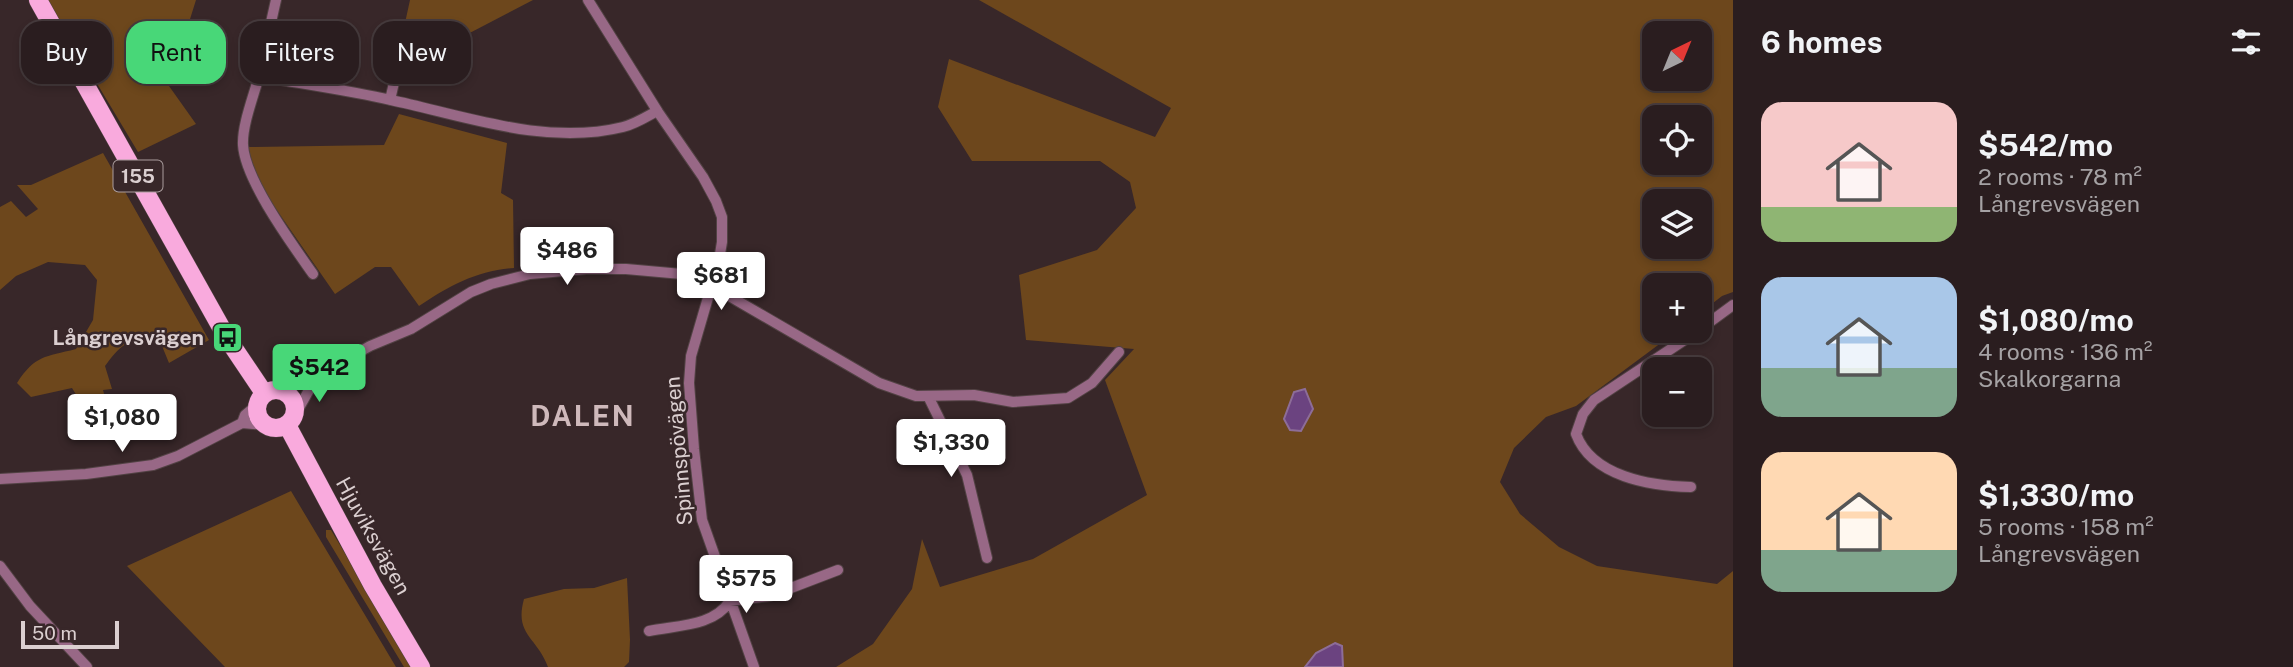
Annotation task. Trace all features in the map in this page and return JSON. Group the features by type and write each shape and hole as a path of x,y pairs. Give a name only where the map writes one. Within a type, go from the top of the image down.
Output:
{"main road":[{"name":"Hjuviksvägen","path":"38,0 227,338 267,396 293,401 291,419 373,586 421,667"},
{"name":"Hjuviksvägen","path":"267,396 258,416 267,425"},
{"path":"267,425 276,428 291,419"}],"street":[{"path":"271,21 276,0"},
{"name":"Spinnspövägen","path":"588,0 657,111 703,177 722,217 722,242 713,285 694,339 690,383 702,520 754,667"},
{"path":"256,84 243,142 244,156 261,193 313,274"},
{"path":"302,84 536,131 624,127 657,111"},
{"path":"390,100 394,84"},
{"path":"242,423 245,415 267,396 317,376 368,347 420,324 471,292 530,274 626,269 693,275 879,383 916,396 974,395 1013,402 1068,398 1091,383 1119,352"},
{"path":"1712,320 1733,305"},
{"path":"1680,343 1594,400 1583,414 1576,434 1584,449 1612,470 1663,486 1691,486"},
{"path":"291,419 317,376"},
{"path":"928,396 967,475 987,558"},
{"path":"0,479 127,470 153,465 178,456 242,423 267,425"},
{"path":"0,566 30,606 87,667"},
{"path":"649,631 712,618 724,610 730,601 769,596 838,570"}],"shaded area":[{"path":"47,0 196,0 189,21 126,21 126,84 170,84 196,124 138,152 97,84 112,84 112,21 60,21"},
{"path":"410,0 533,0 471,32 471,21 405,21"},
{"path":"979,0 1733,0 1733,292 1712,304 1712,273 1642,273 1642,343 1661,343 1576,406 1546,417 1514,448 1500,482 1520,514 1559,547 1597,566 1717,584 1733,571 1733,667 1343,667 1343,664 1316,653 1305,667 836,667 873,644 912,589 922,539 940,587 1033,559 1147,495 1105,380 1134,349 1026,340 1019,275 1097,250 1136,208 1130,182 1100,161 972,161 938,107 949,59 1155,137 1171,108"},
{"path":"399,114 507,143 501,193 513,200 514,268 488,272 464,280 419,306 391,267 375,267 335,294 267,196 249,163 248,147 384,145"},
{"path":"103,153 209,340 169,363 162,346 152,337 125,345 105,366 112,389 103,390 108,408 85,409 72,388 31,397 17,383 35,362 76,349 93,320 97,280 85,265 48,262 16,276 0,290 0,207 11,201 26,217 38,209 17,185 31,185"},
{"path":"1305,389 1313,409 1301,431 1290,430 1284,419 1294,392"},
{"path":"291,491 396,667 225,667 127,566"},
{"path":"326,530 331,530 413,667 404,667 326,537"},
{"path":"627,578 629,662 624,667 548,667 524,628 524,599 564,589 594,588"},
{"path":"1335,643 1342,646 1343,667 1305,667 1316,653"}],"place":[{"name":"Långrevsvägen","path":"227,338"}],"district":[{"name":"DALEN","path":"583,416"}]}
